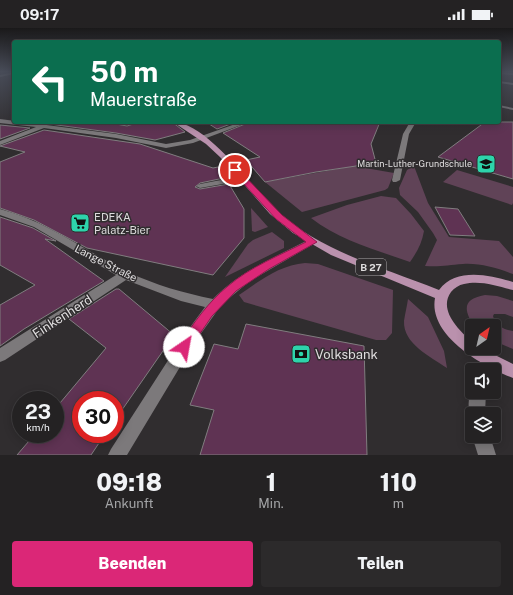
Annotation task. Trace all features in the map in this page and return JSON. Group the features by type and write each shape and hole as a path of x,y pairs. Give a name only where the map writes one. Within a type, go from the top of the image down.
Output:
{"main road":[{"name":"B 27","path":"180,124 204,137 279,217 312,242 442,296"},
{"path":"484,363 451,329 442,311 442,296 444,290 453,283 467,279 483,279 513,286"},
{"path":"501,368 513,371"}],"street":[{"path":"501,106 513,108"},
{"path":"0,121 12,122"},
{"path":"26,124 116,136 156,145 186,144 240,124"},
{"path":"396,180 406,134 412,124"},
{"path":"0,143 44,126"},
{"path":"200,186 242,178"},
{"name":"Lange Straße","path":"0,212 37,225 125,275 185,298 215,304"},
{"path":"117,455 188,340 215,304 238,283 278,259 312,242"},
{"name":"Finkenherd","path":"0,356 125,275"},
{"path":"483,443 487,455"}],"shaded area":[{"path":"354,166 394,173 388,188 385,190 302,212 265,182"},
{"path":"414,166 428,203 449,237 499,241 513,257 513,274 476,264 425,266 437,240 418,212 400,195 399,188 407,170"},
{"path":"457,170 513,187 512,205 443,182"},
{"path":"381,196 396,198 424,231 419,247 410,262 371,249 346,238 322,226 311,218 347,205"},
{"path":"251,208 268,227 255,232 252,231"},
{"path":"272,232 284,241 284,248 225,277 248,244 253,240"},
{"path":"296,264 318,264 393,290 392,333 386,340 376,340 244,302 239,295 278,270"},
{"path":"485,295 497,296 513,301 513,317 505,314 494,314 494,319 470,319 467,306 472,299"},
{"path":"408,299 428,317 444,351 447,368 419,349 408,336 404,321"},
{"path":"501,327 506,330 513,331 513,349 501,344"}],"building":[{"path":"501,122 513,122 513,179 438,157 482,124 501,124"},
{"path":"50,124 116,124 127,126 134,124 175,124 185,132 155,140"},
{"path":"209,124 231,124 217,129"},
{"path":"245,124 379,124 371,144 376,163 316,172 265,182 246,160 260,157 223,133"},
{"path":"0,125 30,128 0,139"},
{"path":"44,130 140,144 213,168 218,167 224,178 200,183 195,187 200,189 229,184 244,209 244,238 213,275 87,248 34,220 0,208 0,162 25,152 0,146"},
{"path":"435,207 458,209 475,236 450,235"},
{"path":"0,217 33,228 56,241 45,239 104,281 24,329 0,346 0,305 35,285 0,265"},
{"path":"116,289 119,289 174,335 124,407 124,391 72,391 72,443 99,443 91,455 17,455 27,443 64,443 64,398 106,348 69,319"},
{"path":"246,324 364,346 367,455 200,455 214,410 190,405 214,344 238,349"}],"place":[{"name":"Martin-Luther-Grundschule","path":"486,164"},
{"name":"EDEKA Palatz-Bier","path":"80,223"},
{"name":"Volksbank","path":"301,354"}],"route":[{"path":"184,347 215,304 238,283 278,259 312,242 279,217 235,170"}]}
